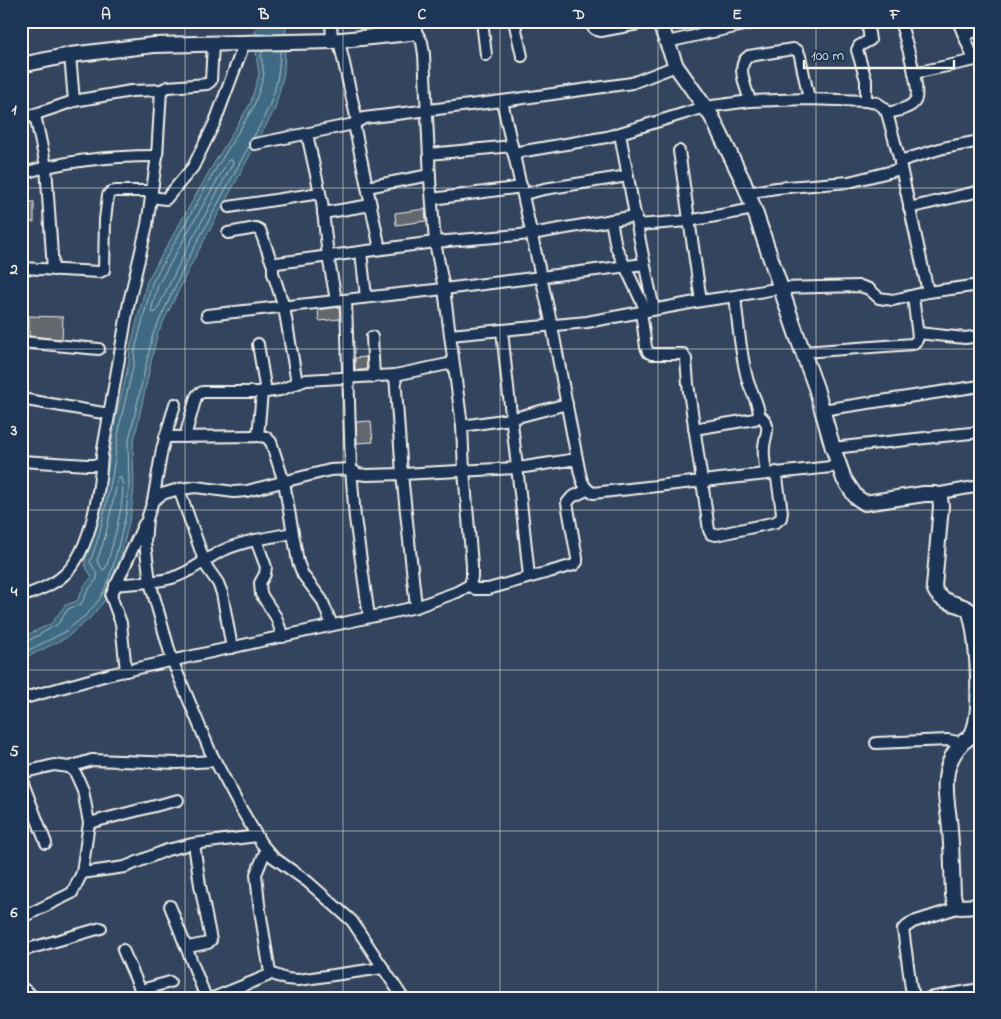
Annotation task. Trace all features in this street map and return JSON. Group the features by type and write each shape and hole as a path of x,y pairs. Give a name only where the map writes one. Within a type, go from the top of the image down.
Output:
{"street":[{"path":"331,21 347,74 380,249"},
{"path":"482,21 486,55"},
{"path":"514,21 522,56"},
{"path":"590,21 591,27 594,30 601,31 654,21"},
{"path":"659,21 676,66 716,125 743,181 781,288 844,479 856,497 865,502 935,494 980,486"},
{"path":"667,42 762,21"},
{"path":"866,101 866,80 857,50 859,46 870,40 868,21"},
{"path":"887,113 908,107 914,103 917,97 914,73 900,21"},
{"path":"914,73 977,59 958,21"},
{"path":"21,65 70,55 154,45 336,41 410,34 413,32 413,25"},
{"path":"21,699 172,660 416,607 457,592 470,585 472,565 462,426 444,289 435,242 422,42 413,25"},
{"path":"964,36 980,29"},
{"path":"21,119 74,101 130,91 161,90 168,87 207,84 212,81 213,44"},
{"path":"21,268 104,270 105,220 108,195 116,190 151,194 166,199 193,167 215,122 246,44"},
{"path":"750,101 742,68 744,60 749,56 793,49 798,51 800,56 809,99"},
{"path":"70,55 74,101"},
{"path":"255,144 307,134 364,118 632,83 676,66"},
{"path":"21,597 56,581 76,563 84,547 90,526 129,302 147,225 157,156 161,90"},
{"path":"428,154 512,149 620,134 705,107 750,101 809,99 877,103 887,113 928,292"},
{"path":"502,101 552,326 576,459 583,484 587,490 593,493 840,466"},
{"path":"35,115 46,166 54,270"},
{"path":"307,134 320,193 328,256 341,300 347,378 350,470 369,616"},
{"path":"620,134 644,264 647,310 646,347 648,352 652,354 683,354 685,356 709,530 711,534 716,535 776,522 781,518 782,512 763,449 768,432 766,424 759,415 747,382 735,296"},
{"path":"747,193 776,188 849,182 943,148 980,141"},
{"path":"679,151 701,300"},
{"path":"21,174 46,166 125,156 157,156"},
{"path":"367,187 430,175"},
{"path":"432,199 544,189 628,176"},
{"path":"910,208 980,191"},
{"path":"229,207 320,193"},
{"path":"323,213 371,204"},
{"path":"273,266 277,263 435,242 531,234 611,220 688,221 754,209"},
{"path":"611,220 613,239 624,266 647,310"},
{"path":"228,232 256,228 263,234 284,307 297,383"},
{"path":"361,252 366,297"},
{"path":"207,315 444,289 644,264"},
{"path":"450,335 552,326 781,288 860,286 869,289 876,296 884,300 893,300 928,292 980,285"},
{"path":"802,352 913,344 917,340 918,333 912,296"},
{"path":"502,330 510,418 518,468 529,577"},
{"path":"918,333 956,338 980,336"},
{"path":"372,337 374,377"},
{"path":"21,342 99,349"},
{"path":"258,344 264,392 258,436"},
{"path":"185,437 196,397 203,392 264,392 280,390 306,380 395,375 453,363"},
{"path":"395,375 402,474 416,607"},
{"path":"822,410 980,386"},
{"path":"21,415 22,399 109,414"},
{"path":"126,671 121,623 111,596 147,519 153,501 165,437 175,404"},
{"path":"462,426 510,418 567,404"},
{"path":"694,428 755,419 759,415"},
{"path":"833,448 980,432"},
{"path":"165,437 258,436 266,437 271,442 284,482 298,562 303,575 322,600 332,625"},
{"path":"153,501 162,494 179,489 196,487 234,492 247,491 324,471 350,470 367,476 518,468 576,459"},
{"path":"21,461 88,466 101,465"},
{"path":"179,489 205,562 222,593 232,648"},
{"path":"470,585 475,589 481,590 574,564 576,562 568,503 572,498 587,490"},
{"path":"935,494 940,498 942,506 934,587 940,598 969,610 978,656 975,727 971,740 953,755 947,773 946,788 953,895 955,903 960,907"},
{"path":"147,519 145,543 150,582 172,660 215,762 266,850 273,858 308,882 352,921 404,998"},
{"path":"115,585 150,582 174,577 227,549 256,540 293,533"},
{"path":"256,540 266,566 265,574 260,583 261,594 276,617 283,637"},
{"path":"876,743 971,740"},
{"path":"69,767 92,760 215,762"},
{"path":"21,773 47,766 61,765 69,767 75,772 83,790 89,823 82,873 72,893 21,918"},
{"path":"21,778 46,843"},
{"path":"89,823 178,800"},
{"path":"82,873 125,867 167,850 194,844 257,836"},
{"path":"188,947 208,943 211,940 194,844"},
{"path":"266,850 257,871 256,879 270,973"},
{"path":"170,906 188,947 206,998"},
{"path":"916,998 911,988 904,929 913,922 960,907 980,906"},
{"path":"21,951 101,928"},
{"path":"123,950 142,994 170,982"},
{"path":"270,973 286,979 298,980 383,968"},
{"path":"213,998 267,976 270,973"},
{"path":"21,987 35,998"},
{"path":"929,998 980,989"}],"water":[{"path":"260,21 285,21 284,73 275,109 192,263 157,335 133,445 134,487 131,514 118,568 109,593 89,619 66,638 21,660 21,638 52,623 65,605 77,601 84,586 92,577 85,566 85,561 94,534 107,475 115,422 129,362 130,349 147,281 250,104 259,74 256,54 259,46 255,30"}],"building":[{"path":"21,202 34,202 34,222 21,222"},
{"path":"425,209 426,221 396,225 395,213"},
{"path":"339,307 340,319 319,321 318,310"},
{"path":"29,316 63,317 62,339 29,336"},
{"path":"366,357 367,370 355,370 355,358"},
{"path":"371,421 373,442 357,443 356,422"}]}
